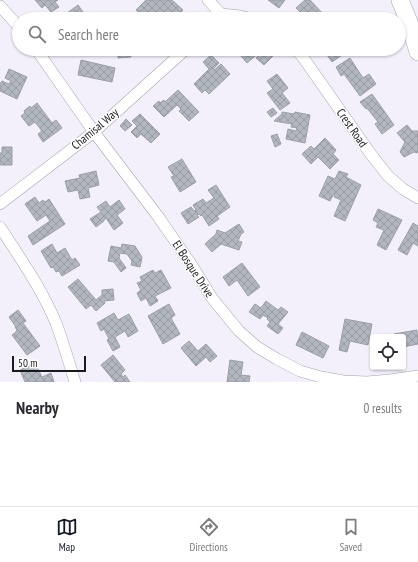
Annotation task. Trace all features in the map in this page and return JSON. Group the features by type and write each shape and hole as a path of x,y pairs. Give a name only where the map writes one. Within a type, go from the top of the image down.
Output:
{"main road":[{"path":"400,0 406,12 418,52"}],"street":[{"path":"208,0 216,12"},
{"path":"0,6 12,19"},
{"name":"El Bosque Drive","path":"41,56 94,132 157,215 191,264 212,298 239,331 257,347 277,360 300,371 343,381 367,382 418,376"},
{"name":"Chamisal Way","path":"0,204 94,132 178,56"},
{"name":"Crest Road","path":"302,56 370,153 388,176 418,198"},
{"path":"0,227 20,257 48,306 61,337 75,382"}],"building":[{"path":"35,0 58,0 55,2 59,7 51,12 45,5 42,8"},
{"path":"146,0 172,0 183,10 181,12 138,12 136,10"},
{"path":"268,0 285,0 279,8"},
{"path":"305,0 310,0 321,12 300,12 296,8"},
{"path":"78,5 83,12 68,12"},
{"path":"118,56 131,57 118,58"},
{"path":"212,56 219,63 213,69 214,70 221,64 230,74 209,94 205,90 202,93 194,84 209,69 203,62"},
{"path":"241,56 255,56 247,63"},
{"path":"258,56 273,56 264,65 256,58"},
{"path":"328,56 341,56 332,62"},
{"path":"350,58 363,78 369,74 376,84 360,96 344,74 341,76 336,67"},
{"path":"81,60 115,68 112,82 78,75"},
{"path":"9,69 27,77 17,99 0,91 0,84 2,81 9,84 11,81 5,78"},
{"path":"277,74 288,88 282,93 290,103 280,110 267,93 273,89 267,81"},
{"path":"178,90 199,112 189,121 179,111 181,109 177,105 164,117 153,106 159,101 160,103 164,100 165,102"},
{"path":"372,94 394,125 382,134 375,124 378,122 360,102"},
{"path":"37,103 52,123 56,120 62,128 43,142 38,134 42,131 35,122 29,126 21,116 30,106 31,108"},
{"path":"273,108 277,113 271,117 267,112"},
{"path":"282,112 294,114 295,112 310,115 305,143 286,139 288,129 296,131 297,128 291,127 292,124 274,121 282,114"},
{"path":"140,114 160,134 151,143 141,134 137,138 131,132 137,126 132,121"},
{"path":"126,119 132,125 125,131 120,126"},
{"path":"407,125 412,131 418,131 418,153 414,152 404,157 400,152 405,142 397,133"},
{"path":"277,134 281,144 275,147 271,136"},
{"path":"325,138 336,150 333,154 339,160 330,169 318,157 311,164 302,154 311,146 314,149"},
{"path":"2,147 12,147 12,165 0,165 0,153 2,153"},
{"path":"182,159 196,182 180,192 171,177 174,176 168,167"},
{"path":"96,171 99,185 88,188 90,197 80,199 78,190 68,192 65,181 80,178 79,175"},
{"path":"339,171 348,174 346,177 361,185 345,221 334,216 341,200 334,197 335,193 330,201 319,196 328,176 335,179"},
{"path":"216,185 230,207 217,216 219,219 209,226 202,215 201,216 199,214 197,215 199,217 188,224 181,213 191,207 194,211 196,210 193,205 203,199 206,203 214,198 208,190"},
{"path":"35,197 39,203 43,200 45,202 49,199 65,224 33,245 28,236 50,221 46,215 37,221 25,204"},
{"path":"119,200 125,209 117,215 123,223 114,230 106,218 96,227 90,219 101,212 97,207 106,201 110,207"},
{"path":"378,209 402,220 386,250 377,245 384,230 376,227 378,223 373,220"},
{"path":"413,223 418,226 418,246 413,243 407,255 398,250"},
{"path":"239,224 244,232 241,234 238,241 242,242 239,250 221,244 212,252 205,244 216,234 217,230 225,233"},
{"path":"52,244 57,253 65,248 72,260 75,258 80,265 62,276 59,271 56,272 53,267 51,268 41,251"},
{"path":"122,244 135,246 142,257 140,267 131,265 132,261 127,254 120,253 119,258 126,268 121,272 114,262 108,261 111,246 121,248"},
{"path":"242,263 260,287 248,296 237,280 229,286 223,277"},
{"path":"153,270 155,273 161,270 171,288 155,296 158,301 150,306 146,298 141,301 137,293 141,290 137,283 142,281 140,277"},
{"path":"78,279 96,300 102,295 102,290 113,289 114,300 104,301 105,303 96,311 91,305 86,309 68,287"},
{"path":"266,301 278,310 281,307 288,312 278,324 283,328 278,334 267,326 270,322 267,319 268,318 263,315 260,319 249,312 255,304 261,308"},
{"path":"169,304 175,315 171,318 180,334 163,344 148,316"},
{"path":"18,310 26,321 23,323 40,346 27,355 12,335 17,330 9,317"},
{"path":"114,313 118,320 129,314 138,331 128,337 125,331 115,337 120,347 113,351 107,340 109,339 104,329 101,331 97,323"},
{"path":"345,319 372,324 368,345 350,341 347,352 339,350"},
{"path":"417,330 418,344 406,346 406,334 394,334"},
{"path":"302,332 329,346 323,358 296,345"},
{"path":"189,341 198,351 206,344 217,356 210,362 206,357 196,366 181,348"},
{"path":"113,355 125,370 121,374 123,377 125,375 130,382 115,382 101,365"},
{"path":"230,360 243,362 241,375 250,376 249,382 227,382"},
{"path":"35,363 42,377 51,373 54,382 25,382 20,370"}]}
